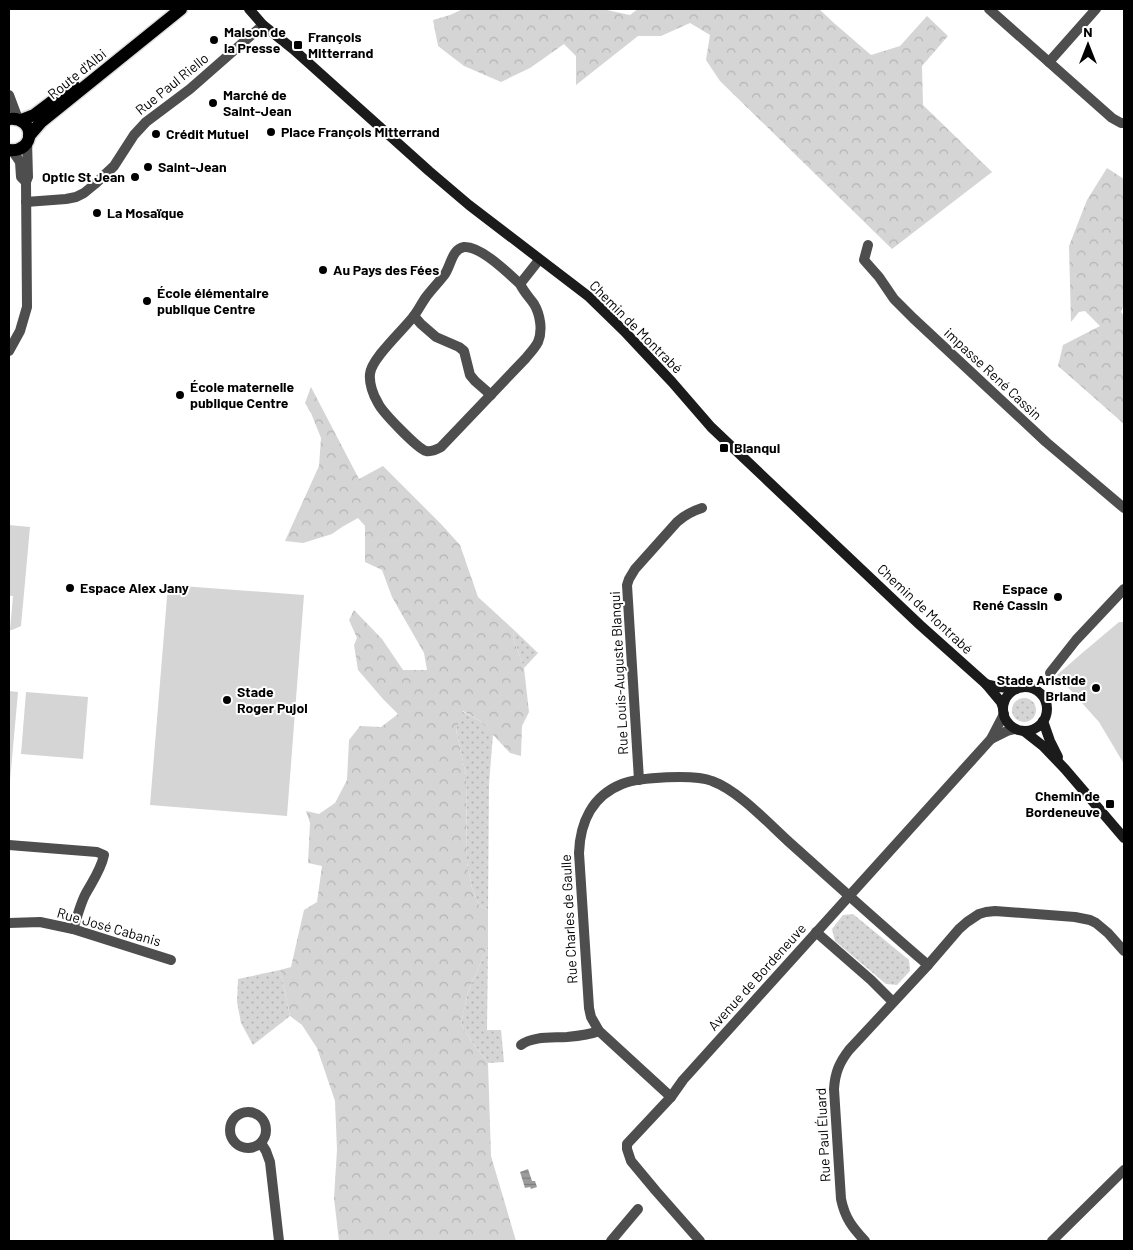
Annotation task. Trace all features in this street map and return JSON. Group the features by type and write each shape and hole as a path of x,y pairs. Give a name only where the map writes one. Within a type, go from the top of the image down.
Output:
{"main road":[{"name":"Route d'Albi","path":"10,150 19,149 41,122 181,9"},
{"name":"Route d'Albi","path":"16,119 34,115 146,37"},
{"path":"16,119 28,128 28,139"}],"street":[{"name":"Chemin de Montrabé","path":"249,9 263,25 469,205 588,296 672,382 711,427 920,625 986,684 1001,702 1003,711"},
{"path":"989,9 1112,118 1120,123 1124,123"},
{"path":"1049,62 1096,9"},
{"name":"Rue Paul Riello","path":"26,202 66,199 84,193 114,166 134,135 146,122 190,89 263,25"},
{"path":"9,95 16,119"},
{"path":"9,351 20,331 26,307 28,139"},
{"path":"10,150 20,162 21,177 26,182"},
{"name":"impasse René Cassin","path":"868,245 864,260 900,305 1046,442 1124,508"},
{"path":"469,247 481,251 520,284 539,315 540,337 538,342 526,358 441,447 428,451 420,448 378,405 370,382 370,373 376,360 414,316 447,271 454,254 460,248 469,247"},
{"path":"520,284 540,260"},
{"path":"414,316 436,337 459,347 464,352 470,375 491,395"},
{"name":"Rue Louis-Auguste Blanqui","path":"639,780 627,585 635,569 677,522 684,516 702,508"},
{"path":"1050,673 1076,640 1124,589"},
{"path":"986,684 1016,689"},
{"path":"1020,730 1035,728 1045,717 1047,709 1045,701 1041,694 1034,689 1025,687 1016,689 1007,697 1004,702 1003,711 1008,723 1020,730 1031,736 1043,746 1124,838"},
{"name":"Avenue de Bordeneuve","path":"700,1241 631,1161 627,1144 991,739 1003,711"},
{"path":"1043,721 1050,741 1065,769"},
{"name":"Avenue de Bordeneuve","path":"991,739 1007,731 1020,730"},
{"name":"Rue Charles de Gaulle","path":"671,1097 599,1031 588,1008 579,853 580,840 590,809 613,788 639,780 697,777 705,778 720,785 744,801 849,897 928,965"},
{"path":"9,845 97,852 104,855 103,862 84,897 73,929"},
{"name":"Rue Paul Éluard","path":"865,1241 849,1222 841,1199 834,1080 836,1071 843,1058 959,929 979,914 995,911 1075,917 1090,920 1108,933 1124,951"},
{"name":"Rue José Cabanis","path":"9,923 40,922 73,929 171,960"},
{"path":"816,932 894,1002"},
{"path":"520,1045 536,1039 570,1037 592,1034 599,1031"},
{"path":"261,1143 270,1162 279,1241"},
{"path":"1052,1241 1121,1173"},
{"path":"611,1241 638,1209"}],"green space":[{"path":"463,9 602,9 630,15 638,9 819,9 871,55 900,46 927,16 948,36 922,66 923,105 992,172 892,249 720,81 706,60 710,35 690,23 661,36 638,36 576,85 576,56 564,44 530,68 501,82 464,66 438,46 433,20"},
{"path":"1107,168 1124,179 1124,304 1121,312 1124,316 1124,424 1058,366 1063,345 1100,326 1085,311 1079,312 1071,322 1069,246 1087,200"},
{"path":"311,387 359,479 383,466 460,545 478,597 514,630 513,638 524,668 529,712 522,726 521,756 510,753 480,721 463,711 456,730 466,775 467,863 472,888 479,905 488,910 488,946 468,992 461,1024 488,1063 491,1156 516,1241 339,1241 334,1198 337,1150 335,1101 317,1048 302,1025 290,1016 280,970 291,967 304,910 317,902 322,866 308,863 310,823 306,811 319,814 335,803 347,780 349,740 360,726 381,727 398,714 358,670 354,645 357,638 349,620 354,610 382,639 403,670 427,670 424,653 392,597 382,570 365,562 365,526 358,518 332,534 303,543 285,541 319,466 321,438 305,403"},
{"path":"9,525 30,527 21,626 12,630 10,630 13,596 9,596"},
{"name":"Stade Roger Pujol","path":"168,585 304,595 287,816 150,805"},
{"name":"Stade Aristide Briand","path":"1119,622 1124,622 1124,764 1099,722 1057,675"},
{"path":"514,630 538,653 524,668 513,638"},
{"path":"9,691 18,692 9,792"},
{"path":"26,692 88,697 83,759 21,754"},
{"path":"1024,698 1033,701 1036,710 1033,719 1024,722 1015,719 1012,710 1015,701"},
{"path":"462,711 480,721 493,734 489,784 488,910 479,905 472,888 467,863 466,775 456,730"},
{"path":"853,914 909,960 910,971 897,985 886,984 835,941 832,929 843,915"},
{"path":"488,946 487,1030 501,1030 504,1062 488,1063 461,1024 468,992"},
{"path":"280,970 290,1016 253,1045 241,1023 237,1002 238,979"}],"shaded area":[{"path":"528,1169 532,1181 535,1181 537,1187 531,1189 530,1187 525,1188 520,1172"}],"place":[{"name":"Maison de la Presse","path":"214,40"},
{"name":"François Mitterrand","path":"298,45"},
{"name":"Marché de Saint-Jean","path":"213,103"},
{"name":"Place François Mitterrand","path":"271,132"},
{"name":"Crédit Mutuel","path":"156,134"},
{"name":"Saint-Jean","path":"148,167"},
{"name":"Optic St Jean","path":"135,177"},
{"name":"La Mosaïque","path":"97,213"},
{"name":"Au Pays des Fées","path":"323,270"},
{"name":"École élémentaire publique Centre","path":"147,301"},
{"name":"École maternelle publique Centre","path":"180,395"},
{"name":"Blanqui","path":"724,448"},
{"name":"Espace Alex Jany","path":"70,588"},
{"name":"Espace René Cassin","path":"1058,597"},
{"name":"Stade Aristide Briand","path":"1096,688"},
{"name":"Stade Roger Pujol","path":"227,700"},
{"name":"Chemin de Bordeneuve","path":"1110,804"}]}
